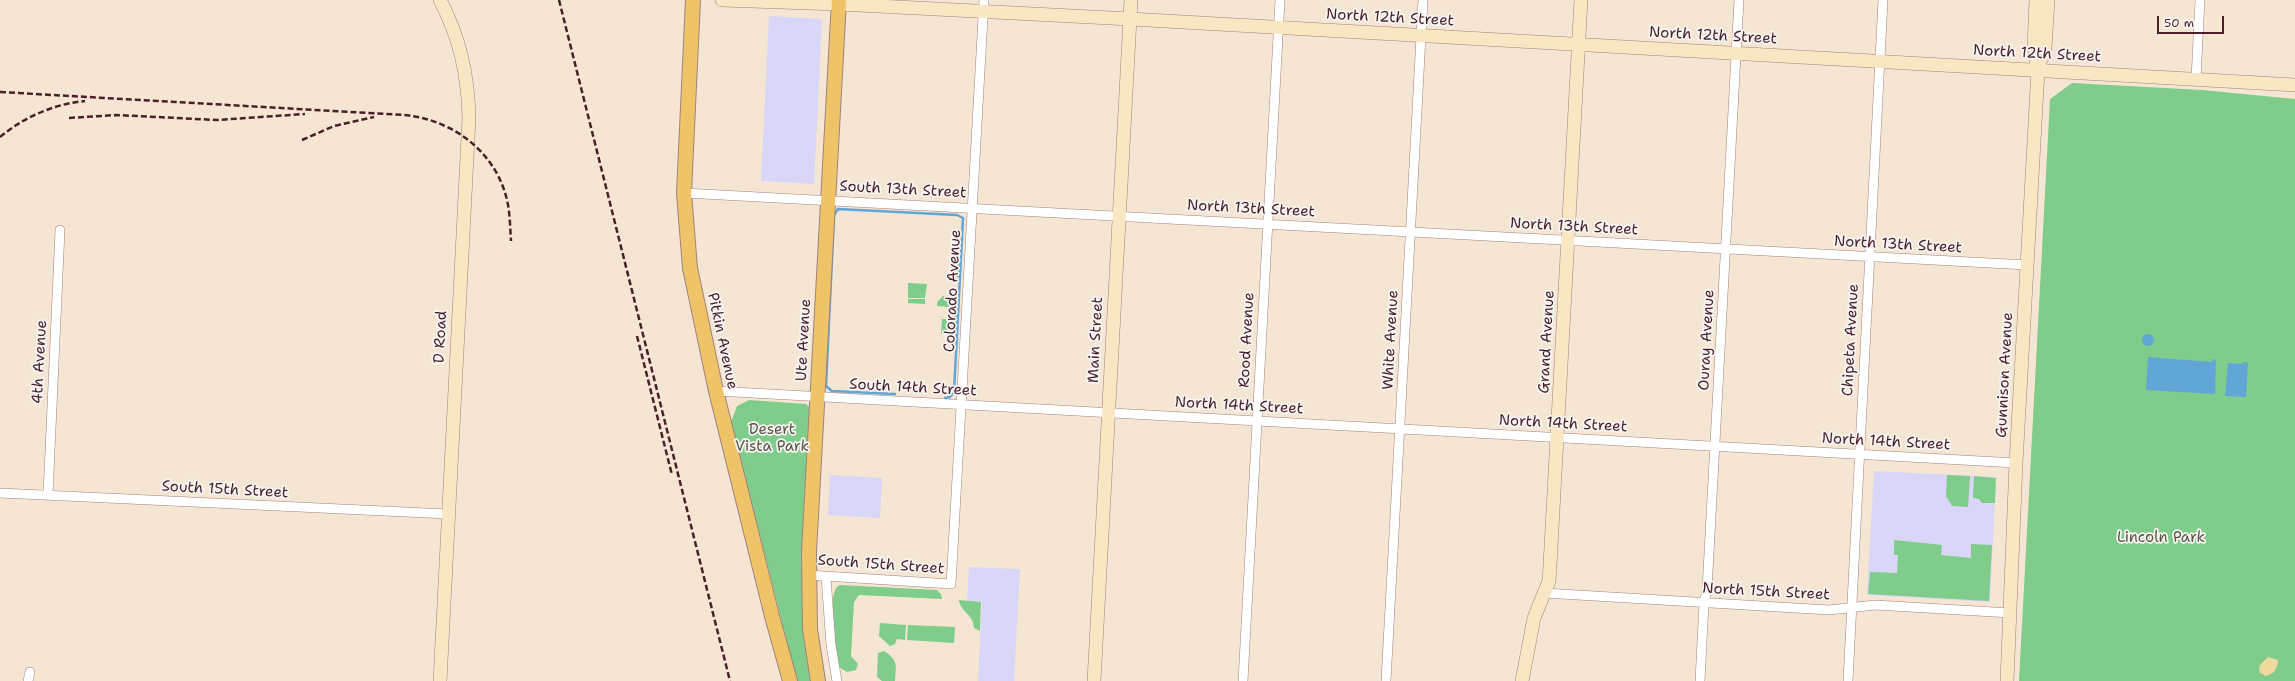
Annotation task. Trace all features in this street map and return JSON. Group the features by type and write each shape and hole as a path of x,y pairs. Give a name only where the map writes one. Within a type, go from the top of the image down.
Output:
{"main road":[{"name":"Pitkin Avenue","path":"693,0 684,193 690,268 716,391 772,616 790,681"},
{"name":"Ute Avenue","path":"818,681 810,629 808,575 839,2"}],"street":[{"name":"D Road","path":"440,0 461,50 468,99 440,681"},
{"name":"North 12th Street","path":"722,0 983,6 1130,19 1279,28 2295,85"},
{"name":"Main Street","path":"1094,681 1131,0"},
{"name":"Rood Avenue","path":"1243,681 1280,0"},
{"name":"White Avenue","path":"1386,681 1423,0"},
{"name":"Grand Avenue","path":"1522,681 1534,618 1549,581 1581,0"},
{"name":"Ouray Avenue","path":"1700,681 1704,603 1707,590 1739,0"},
{"name":"Chipeta Avenue","path":"1848,681 1883,0"},
{"name":"Gunnison Avenue","path":"2007,681 2016,463 2038,70 2034,48 2036,0"},
{"name":"Gunnison Avenue","path":"2038,70 2045,48 2048,0"},
{"path":"2196,79 2200,0"},
{"name":"Colorado Avenue","path":"951,584 983,6"},
{"name":"South 13th Street","path":"684,193 1120,216"},
{"name":"North 13th Street","path":"1120,216 2027,266"},
{"name":"4th Avenue","path":"48,495 60,230"},
{"name":"South 14th Street","path":"716,391 1108,413"},
{"name":"North 14th Street","path":"1108,413 2016,463"},
{"name":"South 15th Street","path":"0,493 448,514"},
{"name":"South 15th Street","path":"808,575 951,584"},
{"path":"826,577 831,645 837,681"},
{"name":"North 15th Street","path":"1544,593 1829,610 1875,605 2011,613"}],"shaded area":[{"path":"769,16 822,19 814,184 761,181"},
{"path":"1874,471 1996,477 1990,602 1867,595"},
{"path":"830,475 882,478 880,518 828,515"},
{"path":"969,567 1020,569 1014,681 978,681 982,602 967,601"}],"green space":[{"name":"Lincoln Park","path":"2072,83 2202,90 2295,99 2295,681 2019,681 2050,99"},
{"path":"955,256 961,257 959,277 954,277"},
{"path":"908,283 927,284 925,298 908,298"},
{"path":"943,296 951,296 950,307 937,306 937,302"},
{"path":"908,299 925,299 925,304 908,303"},
{"path":"952,313 958,314 955,342 951,342"},
{"path":"942,319 950,319 949,334 941,334"},
{"name":"Desert Vista Park","path":"749,400 806,404 810,408 802,545 802,579 803,613 812,681 797,681 731,422 737,406"},
{"path":"1947,475 1970,476 1968,507 1952,506 1946,496"},
{"path":"1974,476 1996,478 1995,503 1982,503 1979,499 1973,498"},
{"path":"1894,540 1942,545 1941,555 1971,558 1971,544 1992,545 1989,601 1868,594 1870,572 1897,573 1898,555 1894,555"},
{"path":"840,585 937,590 941,594 942,599 859,595 854,602 851,656 858,664 856,670 847,672 840,668 833,623 833,598 836,589"},
{"path":"959,600 981,602 980,631 974,628 971,619 960,604"},
{"path":"880,623 906,625 905,640 897,639 895,644 890,646 879,636"},
{"path":"908,625 955,627 954,643 907,640"},
{"path":"884,651 896,664 895,681 882,681 877,677 878,653"}],"sand":[{"path":"2268,657 2278,660 2278,663 2273,672 2266,676 2260,673 2259,668"}],"water":[{"path":"2148,334 2152,336 2154,340 2152,344 2148,346 2144,344 2142,340 2144,336"},
{"path":"2148,357 2212,362 2212,359 2216,360 2215,394 2146,390"},
{"path":"2243,362 2248,363 2246,397 2225,396 2228,363 2243,364"}],"waterway":[{"path":"895,394 832,391 826,386 834,215 838,209 957,215 963,218 954,392 950,397 945,398"}],"railway":[{"path":"559,0 730,681"},
{"path":"0,92 404,115 421,118 438,123 467,139 491,164 500,179 506,196 509,212 511,241"},
{"path":"0,137 19,123 51,108 85,101"},
{"path":"69,118 116,115 217,120 305,114"},
{"path":"302,140 334,126 374,117"},
{"path":"637,336 672,475"}]}
